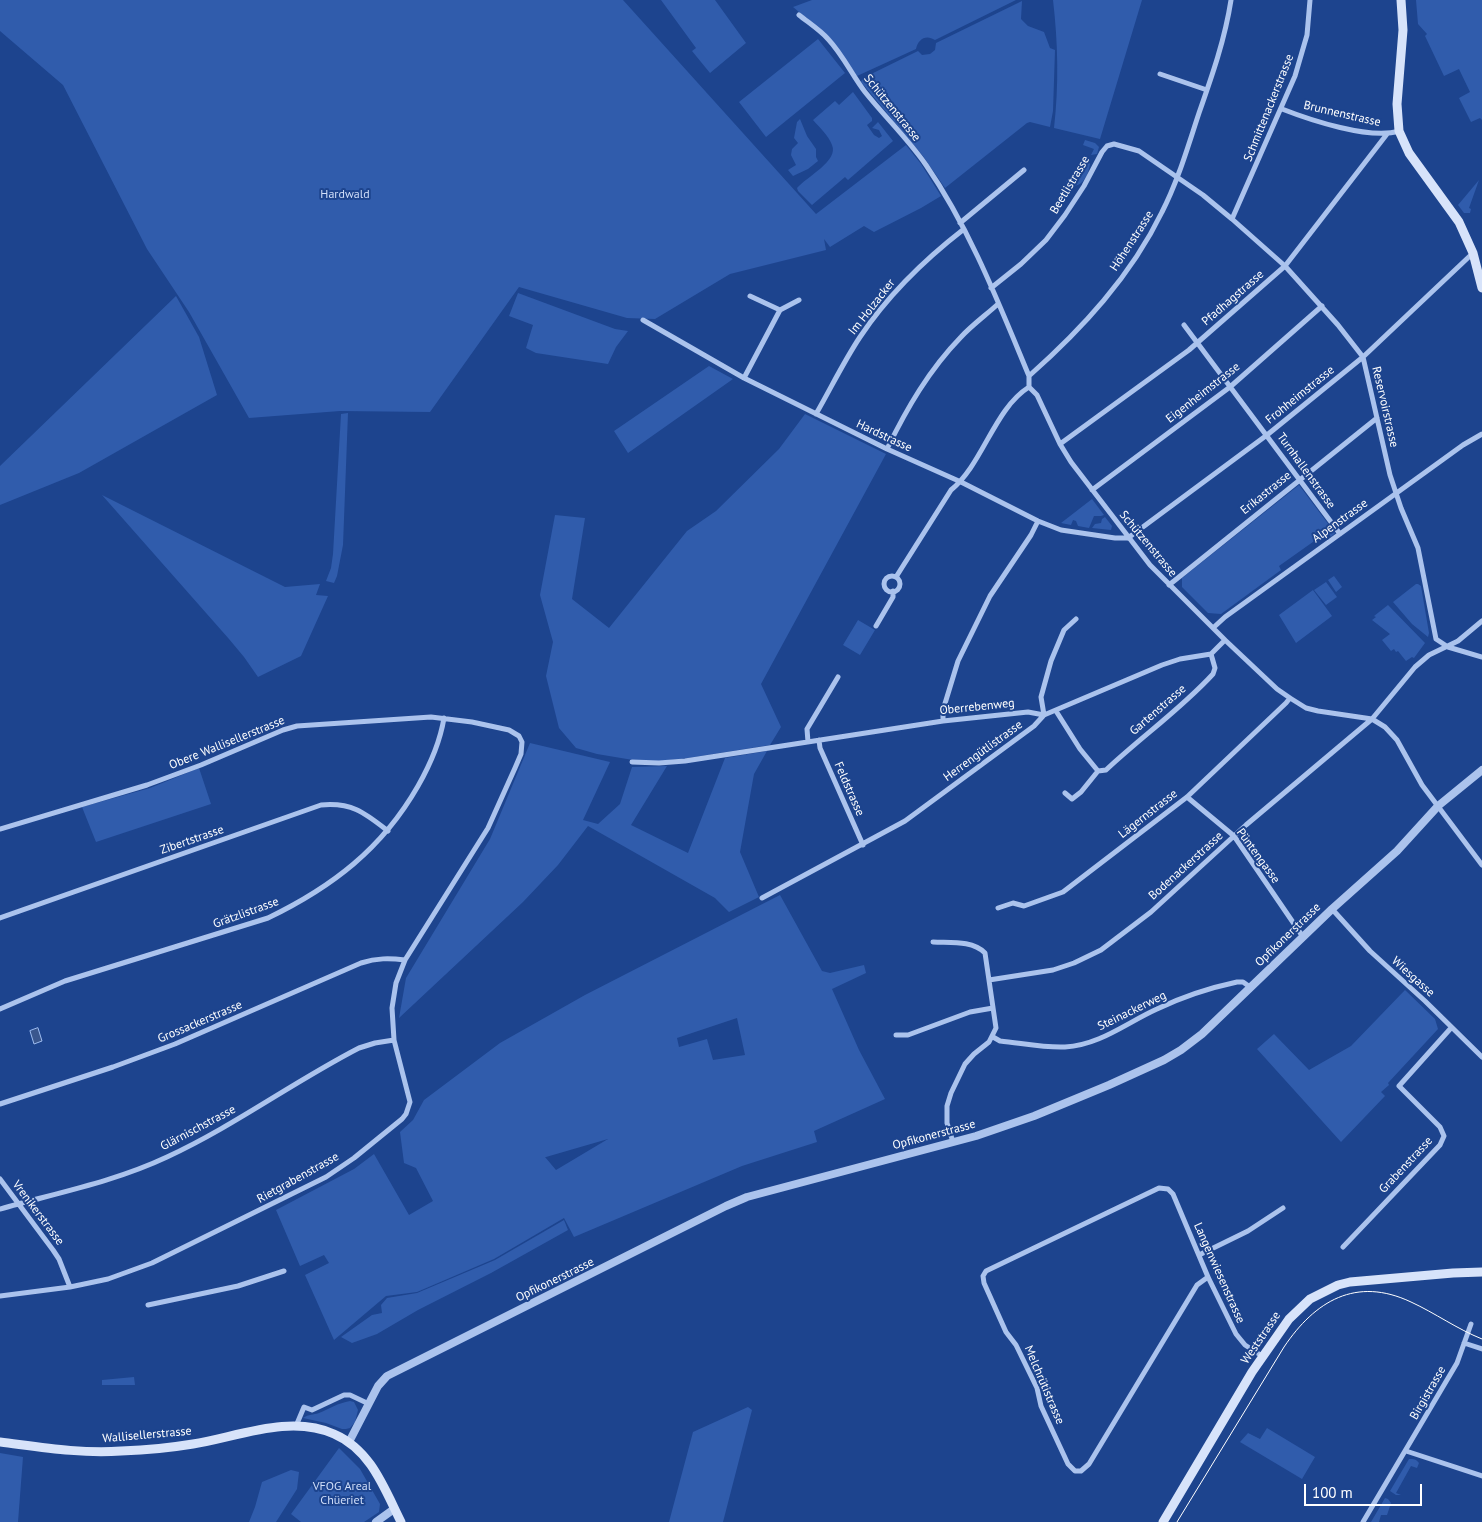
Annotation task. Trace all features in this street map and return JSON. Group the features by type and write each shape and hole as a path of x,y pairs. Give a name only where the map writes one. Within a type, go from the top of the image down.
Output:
{"main road":[{"path":"1401,0 1402,30 1397,104 1399,131 1409,153 1459,222 1473,253 1482,288"},
{"name":"Weststrasse","path":"1162,1522 1262,1356 1289,1318 1310,1299 1338,1285 1362,1280 1482,1272"},
{"name":"Wallisellerstrasse","path":"0,1442 67,1450 119,1452 178,1446 270,1428 296,1426 333,1433 349,1442"},
{"path":"349,1442 362,1453 375,1469 401,1522"}],"street":[{"name":"Höhenstrasse","path":"1029,376 1068,340 1094,312 1116,285 1162,213 1178,176 1207,90 1218,56 1231,0"},
{"name":"Schmittenackerstrasse","path":"1232,219 1282,108 1304,48 1310,0"},
{"name":"Schützenstrasse","path":"799,15 828,38 855,79 925,164 964,229 992,288 1029,376 1029,387 1037,395 1060,444 1071,462 1128,538 1169,585 1277,689 1306,708 1372,719 1385,727 1397,740 1417,776 1438,806 1482,864"},
{"path":"1160,74 1207,90"},
{"name":"Brunnenstrasse","path":"1282,108 1332,125 1387,134 1399,131"},
{"name":"Pfadhagstrasse","path":"1060,444 1150,380 1197,343 1285,266 1387,134"},
{"name":"Beetlistrasse","path":"992,288 1046,240 1065,215 1084,186 1102,152 1108,146 1114,144 1139,151 1178,176"},
{"path":"960,223 1024,170"},
{"name":"Reservoirstrasse","path":"1178,176 1232,219 1285,266 1322,306 1363,357 1396,493 1418,548 1436,639 1448,647"},
{"name":"Im Holzacker","path":"816,414 860,338 880,309 912,272 964,229"},
{"name":"Frohheimstrasse","path":"1128,538 1267,435 1363,357 1473,253"},
{"path":"750,296 780,310"},
{"path":"744,378 780,310 799,300"},
{"path":"887,448 907,408 935,366 962,336 998,304"},
{"name":"Eigenheimstrasse","path":"1092,490 1230,387 1322,306"},
{"name":"Hardstrasse","path":"643,320 744,378 1038,521 1061,530 1115,538 1128,538"},
{"name":"Turnhallenstrasse","path":"1184,325 1340,534"},
{"path":"896,577 951,490 961,482 1019,394 1029,387"},
{"name":"Erikastrasse","path":"1169,585 1377,418"},
{"name":"Alpenstrasse","path":"1213,628 1225,617 1396,493 1463,445 1482,434"},
{"path":"943,721 943,710 958,661 990,596 1031,535 1038,521"},
{"path":"890,576 896,577 900,581 899,586 893,591 885,588 884,582 890,576"},
{"path":"876,626 894,597 893,591"},
{"path":"1044,716 1041,697 1051,661 1064,630 1076,618"},
{"name":"Bodenackerstrasse","path":"989,980 1053,970 1102,950 1151,912 1234,836 1372,719 1415,667 1429,655 1458,641 1482,621"},
{"path":"1211,654 1225,640"},
{"path":"1448,647 1482,657"},
{"name":"Herrengütlistrasse","path":"762,898 905,821 1034,726 1044,716 1162,665 1180,659 1211,654"},
{"name":"Gartenstrasse","path":"1065,793 1072,799 1081,792 1098,771 1106,770 1208,680 1215,668 1211,654"},
{"path":"808,742 807,729 838,677"},
{"name":"Lägernstrasse","path":"998,908 1013,902 1024,906 1063,892 1187,797 1290,698"},
{"path":"1056,711 1080,749 1098,771"},
{"name":"Oberrebenweg","path":"632,762 659,763 684,761 943,721 1028,712 1044,716"},
{"name":"Obere Wallisellerstrasse","path":"0,829 147,785 289,728 419,717 444,718 508,730 519,736 522,742"},
{"name":"Grätzlistrasse","path":"0,1009 65,981 268,918 297,904 328,884 362,858 388,831 410,800 425,774 438,742 444,718"},
{"name":"Feldstrasse","path":"819,740 820,748 863,845"},
{"name":"Rietgrabenstrasse","path":"0,1296 70,1287 108,1279 152,1263 326,1177 354,1158 402,1119 408,1108 408,1094 391,1022 392,1001 396,983 405,960 488,828 515,768 522,742"},
{"name":"Opfikonerstrasse","path":"349,1442 381,1382 392,1373 562,1290 726,1206 747,1197 953,1142 1026,1119 1065,1104 1164,1060 1181,1050 1202,1034 1332,909 1397,850 1438,806 1482,770"},
{"name":"Püntengasse","path":"1187,797 1234,836 1303,937"},
{"name":"Zibertstrasse","path":"0,918 321,805 344,805 355,808 388,831"},
{"name":"Wiesgasse","path":"1332,909 1370,951 1482,1057"},
{"path":"933,942 973,945 980,948 984,953 996,1028 993,1037 965,1064 951,1093 947,1123 953,1142"},
{"name":"Grossackerstrasse","path":"0,1104 113,1067 175,1044 361,963 373,959 386,958 405,960"},
{"name":"Steinackerweg","path":"993,1037 1000,1041 1066,1047 1111,1034 1155,1009 1194,994 1237,982 1243,982 1250,987"},
{"path":"896,1035 908,1035 970,1012 993,1008"},
{"name":"Grabenstrasse","path":"1343,1247 1440,1145 1444,1136 1440,1127 1399,1086 1451,1028"},
{"name":"Glärnischstrasse","path":"0,1209 87,1186 131,1172 166,1158 205,1138 358,1048 394,1040"},
{"name":"Vrenikerstrasse","path":"0,1179 59,1259 70,1287"},
{"name":"Melchrütistrasse","path":"1168,1189 1159,1188 990,1268 983,1276 984,1283 1006,1332 1016,1345 1037,1388 1041,1406 1071,1469 1082,1471 1089,1464 1197,1285 1208,1277"},
{"name":"Langenwiesenstrasse","path":"1168,1189 1173,1194 1208,1277 1236,1334 1245,1345 1262,1356"},
{"path":"1199,1255 1248,1231 1283,1208"},
{"path":"148,1305 238,1286 284,1271"},
{"name":"Birgistrasse","path":"1363,1522 1457,1363 1471,1324"},
{"path":"1464,1343 1482,1349"},
{"path":"296,1426 304,1407 312,1410 344,1395 350,1395 369,1404"},
{"path":"1406,1452 1482,1476"},
{"path":"376,1522 394,1509"}],"green space":[{"name":"Hardwald","path":"0,0 623,0 816,214 906,145 921,164 941,196 874,232 864,226 830,247 824,239 826,250 730,274 655,319 627,318 519,287 430,412 340,411 249,418 189,312 147,249 63,85 0,31"},
{"path":"661,0 715,0 746,43 710,73 692,51 696,48"},
{"path":"812,0 1016,0 935,40 929,37 923,38 916,49 857,76 829,37 793,7"},
{"path":"1053,0 1142,0 1100,139 1054,128 1057,64"},
{"path":"1416,0 1482,0 1482,120 1480,118 1471,122 1459,98 1470,92 1459,69 1444,76 1425,36 1427,34 1418,24"},
{"path":"1022,1 1021,19 1028,26 1044,32 1050,48 1055,50 1053,111 1050,127 1027,123 945,188 923,156 861,82 863,78 918,51 922,55 930,54 935,50 936,43"},
{"path":"818,39 845,73 766,137 739,102"},
{"path":"853,92 872,118 872,121 867,125 874,135 879,138 882,136 879,130 872,128 878,122 893,141 848,180 845,177 812,205 797,188 826,163 833,151 829,138 813,120 835,101 839,105"},
{"path":"800,119 807,136 816,149 818,161 808,169 793,176 788,170 796,165 791,155 792,149 798,143 794,138 797,122"},
{"path":"1085,140 1095,143 1099,147 1097,154 1091,155 1094,149 1083,145"},
{"path":"1088,161 1090,164 1089,169 1085,179 1079,185 1075,186 1066,183 1067,180 1075,182 1079,179"},
{"path":"1479,180 1469,208 1471,209 1470,213 1464,213 1458,205"},
{"path":"518,293 615,329 628,331 616,347 608,364 536,353 526,348 533,325 509,316"},
{"path":"176,296 199,337 217,395 79,473 0,505 0,466"},
{"path":"709,366 733,379 628,453 614,431"},
{"path":"348,413 343,545 334,583 326,581 331,568 333,554 341,414"},
{"path":"805,414 886,454 761,684 781,727 770,745 659,761 633,760 597,754 576,748 559,728 546,676 553,642 540,595 555,515 585,518 572,599 609,628 687,531 716,511 779,449"},
{"path":"1299,485 1335,533 1331,537 1327,532 1279,566 1281,570 1221,614 1208,613 1182,587 1182,578"},
{"path":"102,495 285,587 320,584 316,595 328,596 301,656 258,677 229,639"},
{"path":"1092,499 1104,515 1094,516 1089,528 1078,526 1076,521 1073,520 1071,525 1061,523"},
{"path":"1105,517 1112,526 1111,530 1092,528 1095,524 1101,523"},
{"path":"1334,576 1342,587 1336,592 1328,580"},
{"path":"1326,582 1337,597 1326,605 1314,590"},
{"path":"1416,584 1421,586 1429,633 1428,637 1412,624 1393,602"},
{"path":"1313,590 1332,616 1296,643 1279,615"},
{"path":"1388,605 1425,643 1414,658 1412,657 1406,661 1398,651 1396,652 1394,649 1391,651 1382,640 1390,634 1372,620 1376,617 1374,616"},
{"path":"858,620 875,630 860,655 843,645"},
{"path":"530,743 610,762 583,820 598,824 620,804 632,767 667,766 631,825 688,853 725,758 767,751 754,774 740,852 759,897 729,912 715,898 588,826 558,865 523,902 399,1018 406,978 490,839"},
{"path":"199,768 211,804 96,842 82,807 150,788"},
{"path":"780,895 822,971 830,973 864,965 866,973 832,989 859,1050 885,1099 814,1131 817,1142 742,1166 574,1237 564,1218 494,1259 417,1292 386,1296 334,1340 305,1275 329,1263 324,1255 300,1266 276,1210 354,1169 374,1154 409,1215 433,1201 416,1168 404,1163 400,1132 413,1120 424,1100 500,1043 585,995","holes":["737,1018 745,1055 713,1060 707,1039 679,1047 677,1038","608,1139 556,1170 545,1157 546,1157"]},
{"path":"1405,990 1435,1019 1438,1029 1388,1083 1389,1085 1381,1092 1385,1096 1341,1142 1257,1049 1274,1034 1309,1070 1351,1046"},
{"path":"564,1220 568,1230 377,1334 352,1343 341,1337 372,1315 382,1313 381,1305 387,1298 417,1293 495,1260"},
{"path":"134,1377 135,1385 102,1385 102,1380"},
{"path":"354,1402 358,1410 355,1422 350,1428 342,1429 303,1418 342,1403"},
{"path":"748,1407 752,1410 723,1522 669,1522 693,1432"},
{"path":"1267,1428 1315,1457 1302,1479 1240,1442 1248,1433 1260,1439"},
{"name":"VFOG Areal Chüeriet","path":"339,1448 360,1469 380,1504 379,1512 364,1522 301,1522 291,1514"},
{"path":"0,1453 23,1457 18,1522 0,1522"},
{"path":"1409,1459 1419,1463 1417,1468 1411,1466 1396,1493 1401,1495 1396,1495 1390,1491"},
{"path":"291,1470 299,1472 297,1489 276,1522 249,1522 262,1482"},
{"path":"1385,1498 1391,1503 1387,1515 1381,1515 1379,1522 1371,1522"}],"shaded area":[{"path":"38,1028 42,1041 34,1044 30,1031"}],"tram line":[{"path":"1177,1522 1284,1347 1309,1317 1323,1306 1338,1298 1355,1293 1372,1292 1391,1295 1420,1306 1482,1339"}]}
